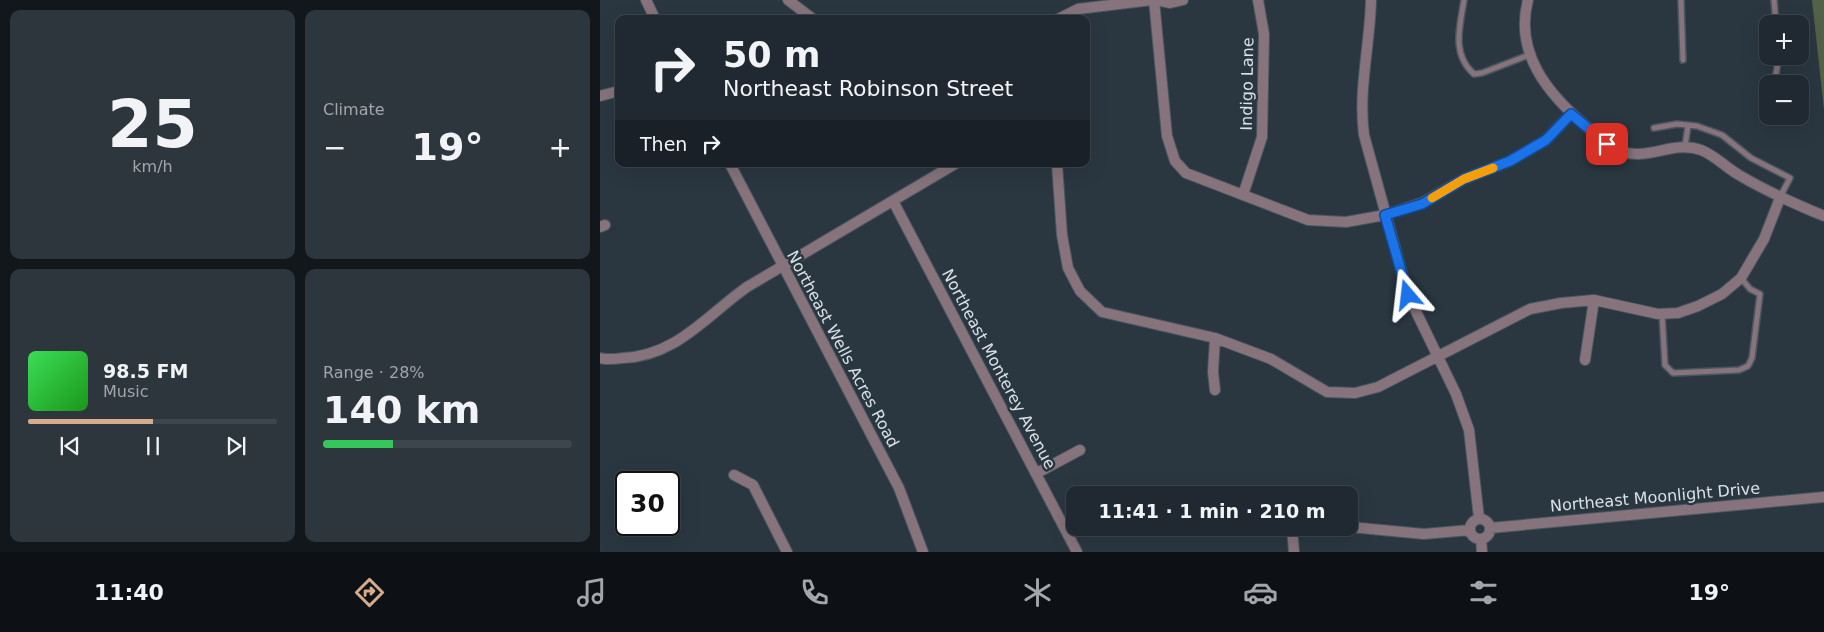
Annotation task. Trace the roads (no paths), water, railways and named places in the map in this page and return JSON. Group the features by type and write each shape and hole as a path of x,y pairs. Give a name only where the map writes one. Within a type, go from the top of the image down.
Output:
{"street":[{"path":"646,0 653,15"},
{"path":"788,0 808,15"},
{"path":"1154,0 1167,136 1175,161 1186,173 1308,220 1346,222 1385,215 1422,204 1464,179 1510,161 1546,140 1571,114"},
{"path":"1066,15 1078,9 1154,0 1170,3 1182,0"},
{"name":"Indigo Lane","path":"1242,196 1262,137 1264,34 1258,0"},
{"path":"1372,0 1361,110 1364,135 1408,295 1456,394 1468,430 1479,518"},
{"path":"1528,0 1525,12 1525,33 1529,55 1551,94 1571,114 1607,144 1623,152 1638,154 1686,146 1714,155 1736,174 1780,198 1824,216"},
{"path":"600,96 615,92"},
{"name":"Northeast Wells Acres Road","path":"732,167 899,488 923,552"},
{"path":"600,358 631,358 659,352 684,339 727,301 782,265 950,167"},
{"path":"1056,167 1063,243 1068,268 1080,291 1102,312 1215,338 1270,358 1327,392 1355,393 1378,387 1530,308 1594,300 1662,314 1678,313 1698,306 1722,294 1741,278 1764,240 1780,198"},
{"name":"Northeast Monterey Avenue","path":"893,201 1077,552"},
{"path":"1585,360 1594,300"},
{"path":"1215,338 1213,372 1215,390"},
{"path":"1037,473 1080,450"},
{"path":"734,475 754,485 787,552"},
{"name":"Northeast Moonlight Drive","path":"1490,528 1824,496"},
{"path":"1479,518 1488,522 1490,528 1487,536 1481,539 1472,536 1470,530 1473,521 1479,518"},
{"path":"1358,528 1413,533 1470,530"},
{"path":"1293,536 1294,552"},
{"path":"1481,539 1482,552"}],"lane":[{"path":"1464,0 1459,49 1467,68 1474,74 1482,74 1529,55"},
{"path":"1681,0 1683,60"},
{"path":"1774,0 1775,15"},
{"path":"1654,128 1677,124 1722,135 1751,158 1790,178 1780,198"},
{"path":"1686,146 1688,126"},
{"path":"1662,314 1665,365 1673,373 1739,370 1748,366 1752,358 1760,294 1750,288 1741,278"}]}
